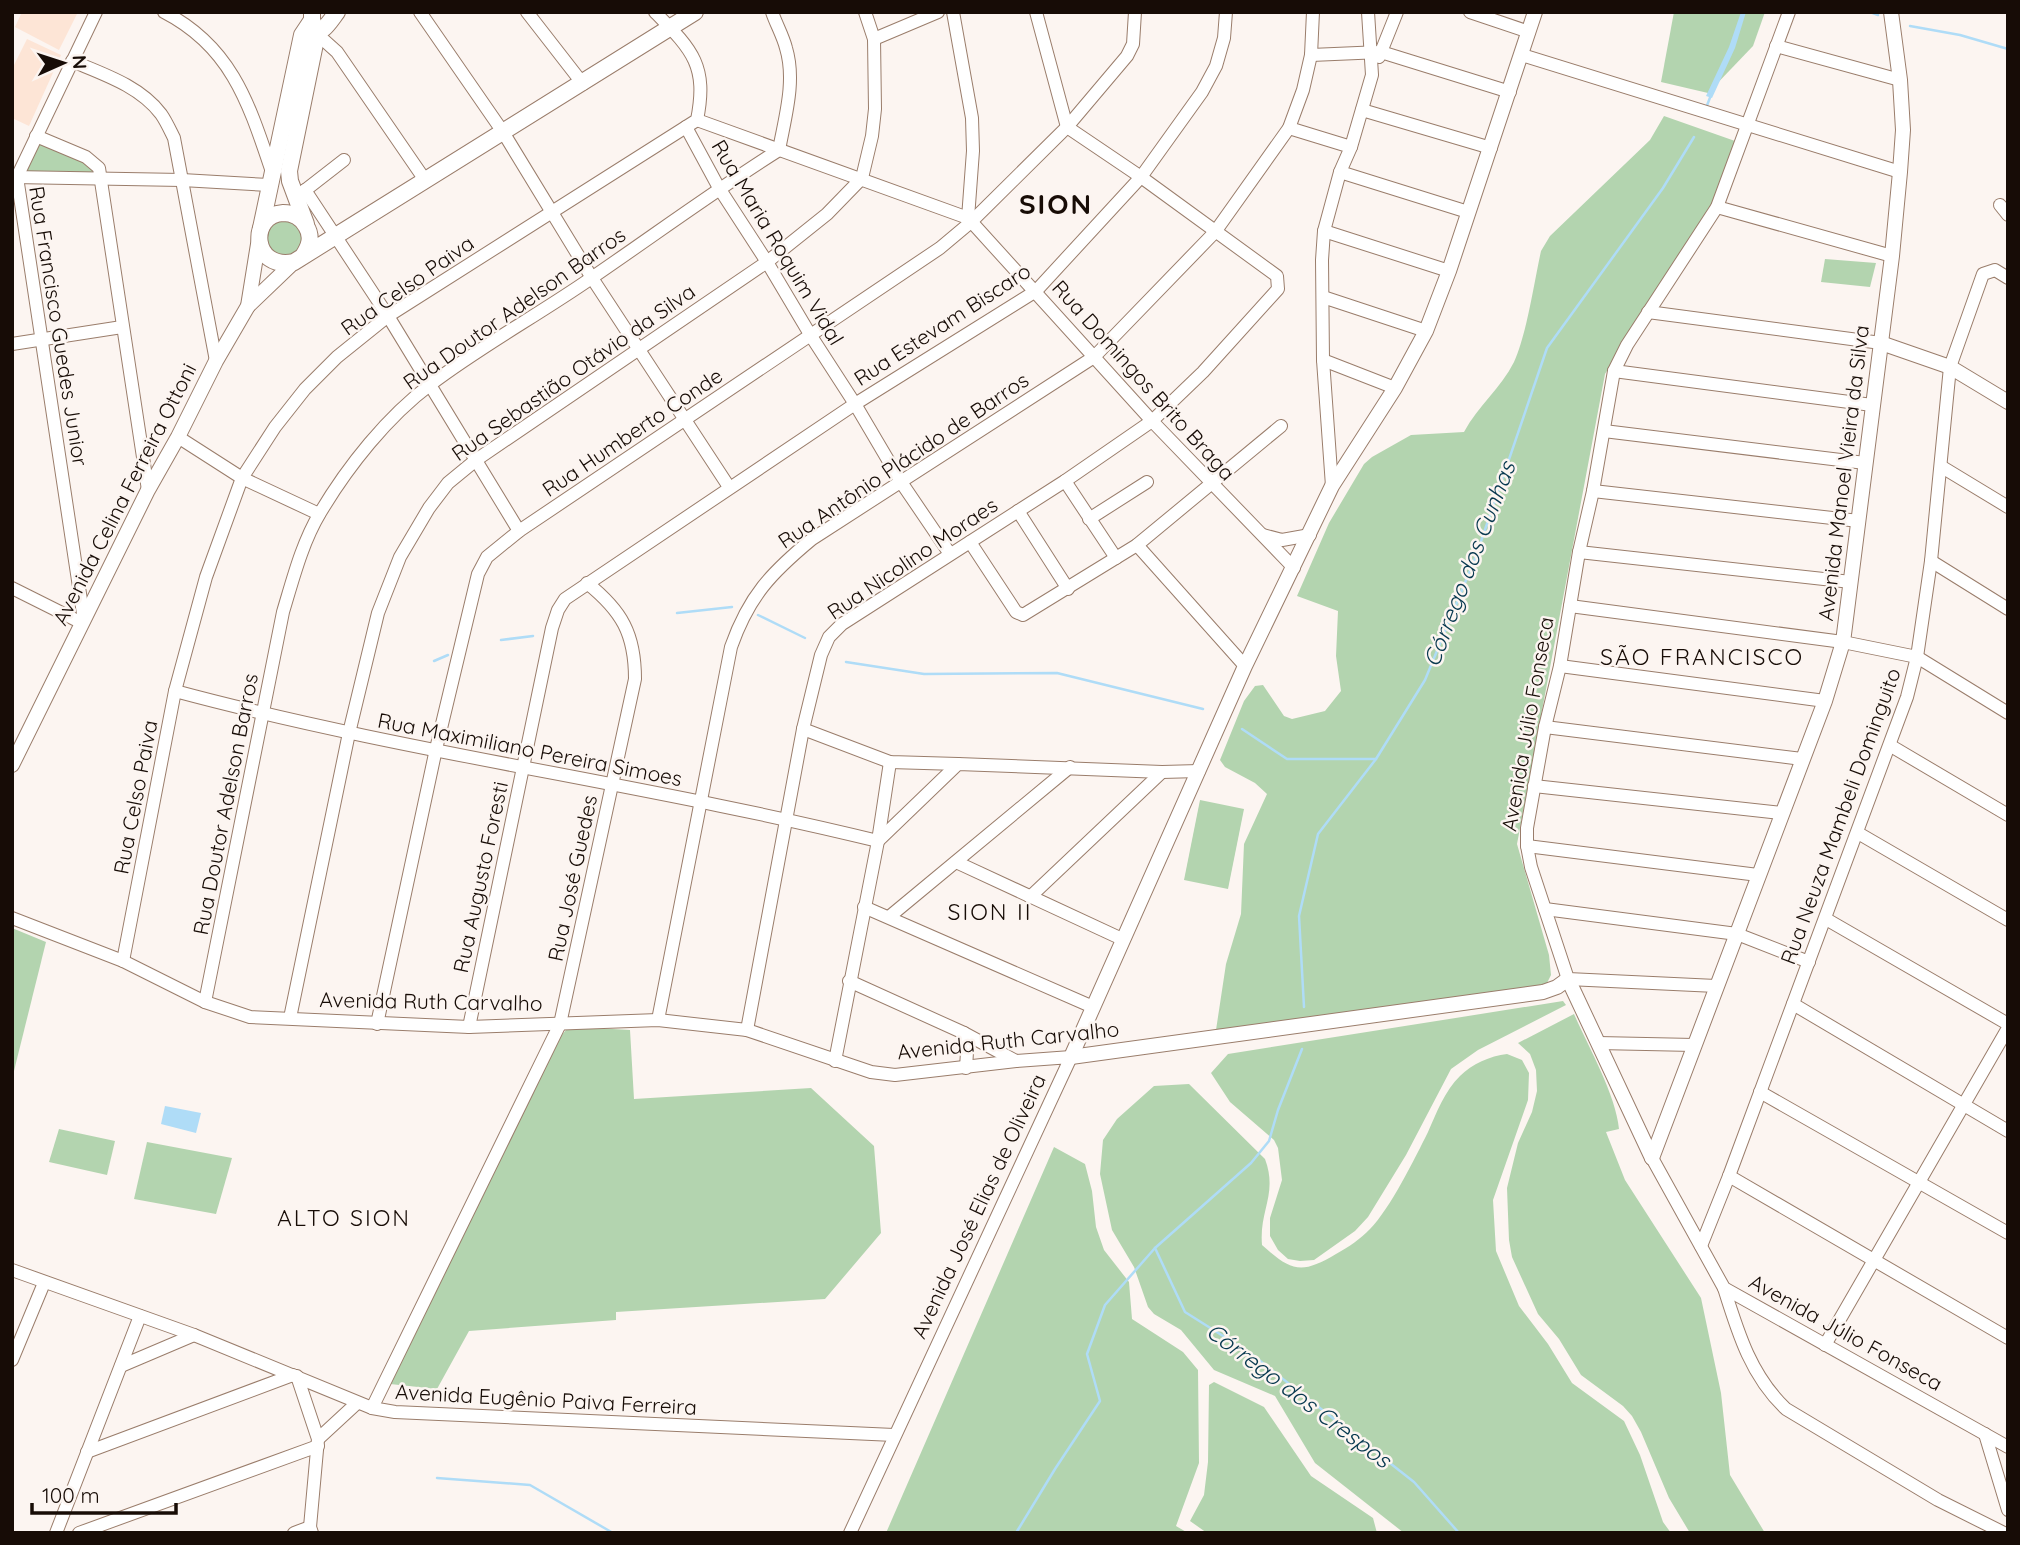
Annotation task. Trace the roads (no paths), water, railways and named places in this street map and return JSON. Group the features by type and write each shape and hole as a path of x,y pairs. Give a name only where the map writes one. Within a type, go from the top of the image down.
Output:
{"main road":[{"path":"298,259 308,248 310,238 300,194 290,181 290,160 311,25 337,12"},
{"path":"307,228 300,218 290,213 278,214 268,219 260,233 261,248 266,256 275,262 284,264 298,259 695,12"},
{"name":"Avenida Celina Ferreira Ottoni","path":"260,233 270,179 311,25"}],"street":[{"name":"Rua Francisco Guedes Junior","path":"83,622 43,340 15,177 96,12"},
{"path":"15,177 270,179 253,116 235,77 216,51 198,33 164,12"},
{"path":"420,12 503,132 592,278 729,487"},
{"path":"527,12 583,83"},
{"path":"655,12 691,52 699,69 701,98 691,123 862,178 969,220 972,118 953,12"},
{"path":"772,12 786,48 790,69 789,93 779,150"},
{"path":"862,178 875,109 874,39 865,12"},
{"path":"874,39 937,12"},
{"path":"1036,12 1067,127 1215,232"},
{"name":"Rua Humberto Conde","path":"377,1024 436,749 478,574 486,557 519,531 940,248 1067,127 1127,56 1133,44 1136,12"},
{"name":"Rua Estevam Biscaro","path":"587,583 855,404 1036,291 1141,177 1202,92 1216,66 1224,38 1226,12"},
{"name":"Rua Antônio Plácido de Barros","path":"658,1020 731,647 741,618 759,590 780,565 812,539 1094,357 1215,232 1289,128 1303,90 1311,55 1313,12"},
{"path":"1368,12 1376,52"},
{"path":"1332,486 1323,360 1324,231 1340,172 1362,110 1376,52 1397,12"},
{"path":"1470,12 1529,32"},
{"name":"Avenida José Elias de Oliveira","path":"850,1533 1071,1057 1245,666 1332,486 1395,388 1426,331 1449,271 1535,12"},
{"name":"Avenida Júlio Fonseca","path":"1788,12 1717,207 1627,345 1614,370 1560,666 1534,786 1527,846 1531,867 1568,979 1652,1158 1724,1288 2008,1447"},
{"name":"Avenida Manoel Vieira da Silva","path":"1652,1158 1825,701 1843,642 1892,256 1900,172 1903,130 1891,12"},
{"path":"311,25 337,52 425,180"},
{"path":"1776,46 1900,80"},
{"path":"1311,55 1376,52 1510,92"},
{"path":"1522,55 1900,172"},
{"path":"72,61 134,90 162,114 174,138 216,361"},
{"path":"1362,110 1491,148"},
{"name":"Rua Maria Roquim Vidal","path":"691,123 719,188 901,482 950,554"},
{"name":"Rua Celso Paiva","path":"123,961 175,691 206,578 242,478 275,427 305,388 337,357 388,316 691,123"},
{"path":"1289,128 1351,147"},
{"path":"36,136 93,161 99,168 148,491"},
{"name":"Rua Doutor Adelson Barros","path":"205,1002 282,612 298,562 319,514 355,462 429,385 779,150"},
{"path":"344,160 300,194 336,235 519,531"},
{"path":"1340,172 1468,212"},
{"name":"Rua Sebastião Otávio da Silva","path":"290,1018 349,733 378,613 400,557 429,509 448,483 476,460 767,262 827,214 862,178"},
{"path":"1717,207 1892,256"},
{"name":"Rua Domingos Brito Braga","path":"969,220 1153,422 1294,568"},
{"path":"1324,231 1449,271"},
{"name":"Rua Nicolino Moraes","path":"747,1030 803,729 821,655 829,636 842,624 1153,422 1203,372 1278,289 1277,276 1215,232"},
{"name":"Avenida Celina Ferreira Ottoni","path":"12,765 148,491 248,306 260,233"},
{"path":"248,306 298,259"},
{"name":"Rua Neuza Mambeli Dominguito","path":"1700,1246 1826,919 1907,696 1917,657 1931,561 1950,368 1983,274 1995,270 2008,278"},
{"path":"1323,297 1426,331"},
{"path":"1648,312 1881,343 1950,368 2008,402"},
{"path":"12,344 122,327"},
{"path":"1323,360 1395,388"},
{"path":"1614,370 1872,405"},
{"path":"970,542 1018,614 1023,615 1137,545 1281,426"},
{"path":"1604,430 1865,463"},
{"path":"178,437 242,478 319,514"},
{"path":"1942,467 2008,507"},
{"path":"1065,481 1116,558"},
{"path":"1089,519 1147,482"},
{"path":"1593,491 1859,521"},
{"path":"1018,511 1068,589"},
{"path":"1259,534 1282,540 1310,535"},
{"path":"1137,545 1245,666"},
{"path":"1579,552 1852,582"},
{"path":"1931,561 2008,609"},
{"name":"Rua Augusto Foresti","path":"469,1027 522,766 558,610 565,599 587,583"},
{"name":"Rua José Guedes","path":"372,1408 560,1024 635,679 635,655 630,634 618,612 587,583"},
{"path":"12,588 83,622"},
{"path":"1570,606 1843,642 1917,657 2008,713"},
{"path":"1560,666 1825,701"},
{"name":"Rua Maximiliano Pereira Simoes","path":"175,691 262,715 787,819 878,841"},
{"path":"1545,727 1802,758"},
{"path":"803,729 890,762 1199,771"},
{"path":"1891,746 2008,815"},
{"path":"835,1062 878,841 890,762"},
{"path":"878,841 958,764"},
{"path":"889,917 1070,767"},
{"path":"1030,897 1162,772"},
{"path":"1534,786 1781,813"},
{"path":"1858,833 2008,920"},
{"path":"1527,846 1759,875"},
{"path":"956,862 1122,939"},
{"path":"864,907 1093,1007"},
{"path":"1545,909 1737,934 1809,962"},
{"name":"Avenida Ruth Carvalho","path":"12,918 123,961 205,1002 250,1017 469,1027 658,1020 747,1030 835,1062 871,1072 895,1075 1071,1057 1543,992 1568,979"},
{"path":"1825,1345 2008,1026 1826,919"},
{"path":"1568,979 1716,986"},
{"path":"849,981 964,1033 1016,1061"},
{"path":"1793,1004 2008,1131"},
{"path":"964,1033 966,1068"},
{"path":"1598,1043 1694,1045"},
{"path":"1759,1092 2008,1233"},
{"path":"1729,1176 2008,1338"},
{"name":"Avenida Eugênio Paiva Ferreira","path":"12,1270 194,1335 372,1408 395,1412 894,1435"},
{"path":"12,1360 44,1283"},
{"path":"1724,1288 1739,1337 1770,1395 1786,1409 1938,1500 2004,1533"},
{"path":"56,1533 140,1316"},
{"path":"121,1366 194,1335"},
{"path":"87,1452 295,1375 318,1442 311,1530 293,1533"},
{"path":"79,1533 318,1442 357,1403"},
{"path":"1985,1434 2008,1510"}],"water":[{"path":"1741,12 1746,12 1735,48 1712,98 1706,96 1729,47"},
{"path":"165,1106 201,1113 196,1133 161,1124"}],"waterway":[{"path":"1870,12 1878,15"},
{"path":"1910,26 1960,35 2008,49"},
{"name":"Córrego dos Cunhas","path":"1706,108 1711,95"},
{"name":"Córrego dos Cunhas","path":"1304,1007 1299,916 1318,834 1376,759 1425,680 1476,556 1547,348 1663,188 1694,137"},
{"path":"677,613 732,607"},
{"path":"758,615 805,638"},
{"path":"501,640 533,636"},
{"path":"434,661 448,655"},
{"path":"846,662 924,674 1057,673 1203,709"},
{"path":"1242,729 1287,759 1376,759"},
{"name":"Córrego dos Cunhas","path":"1016,1533 1100,1401 1087,1354 1105,1305 1155,1248 1251,1163 1269,1141 1302,1049"},
{"name":"Córrego dos Crespos","path":"1155,1248 1185,1312 1250,1353 1414,1482 1459,1533"},
{"path":"437,1478 530,1485 613,1533"}],"district":[{"name":"SION","path":"1056,203"},
{"name":"SÃO FRANCISCO","path":"1702,656"},
{"name":"SION II","path":"990,911"},
{"name":"ALTO SION","path":"344,1217"}]}
